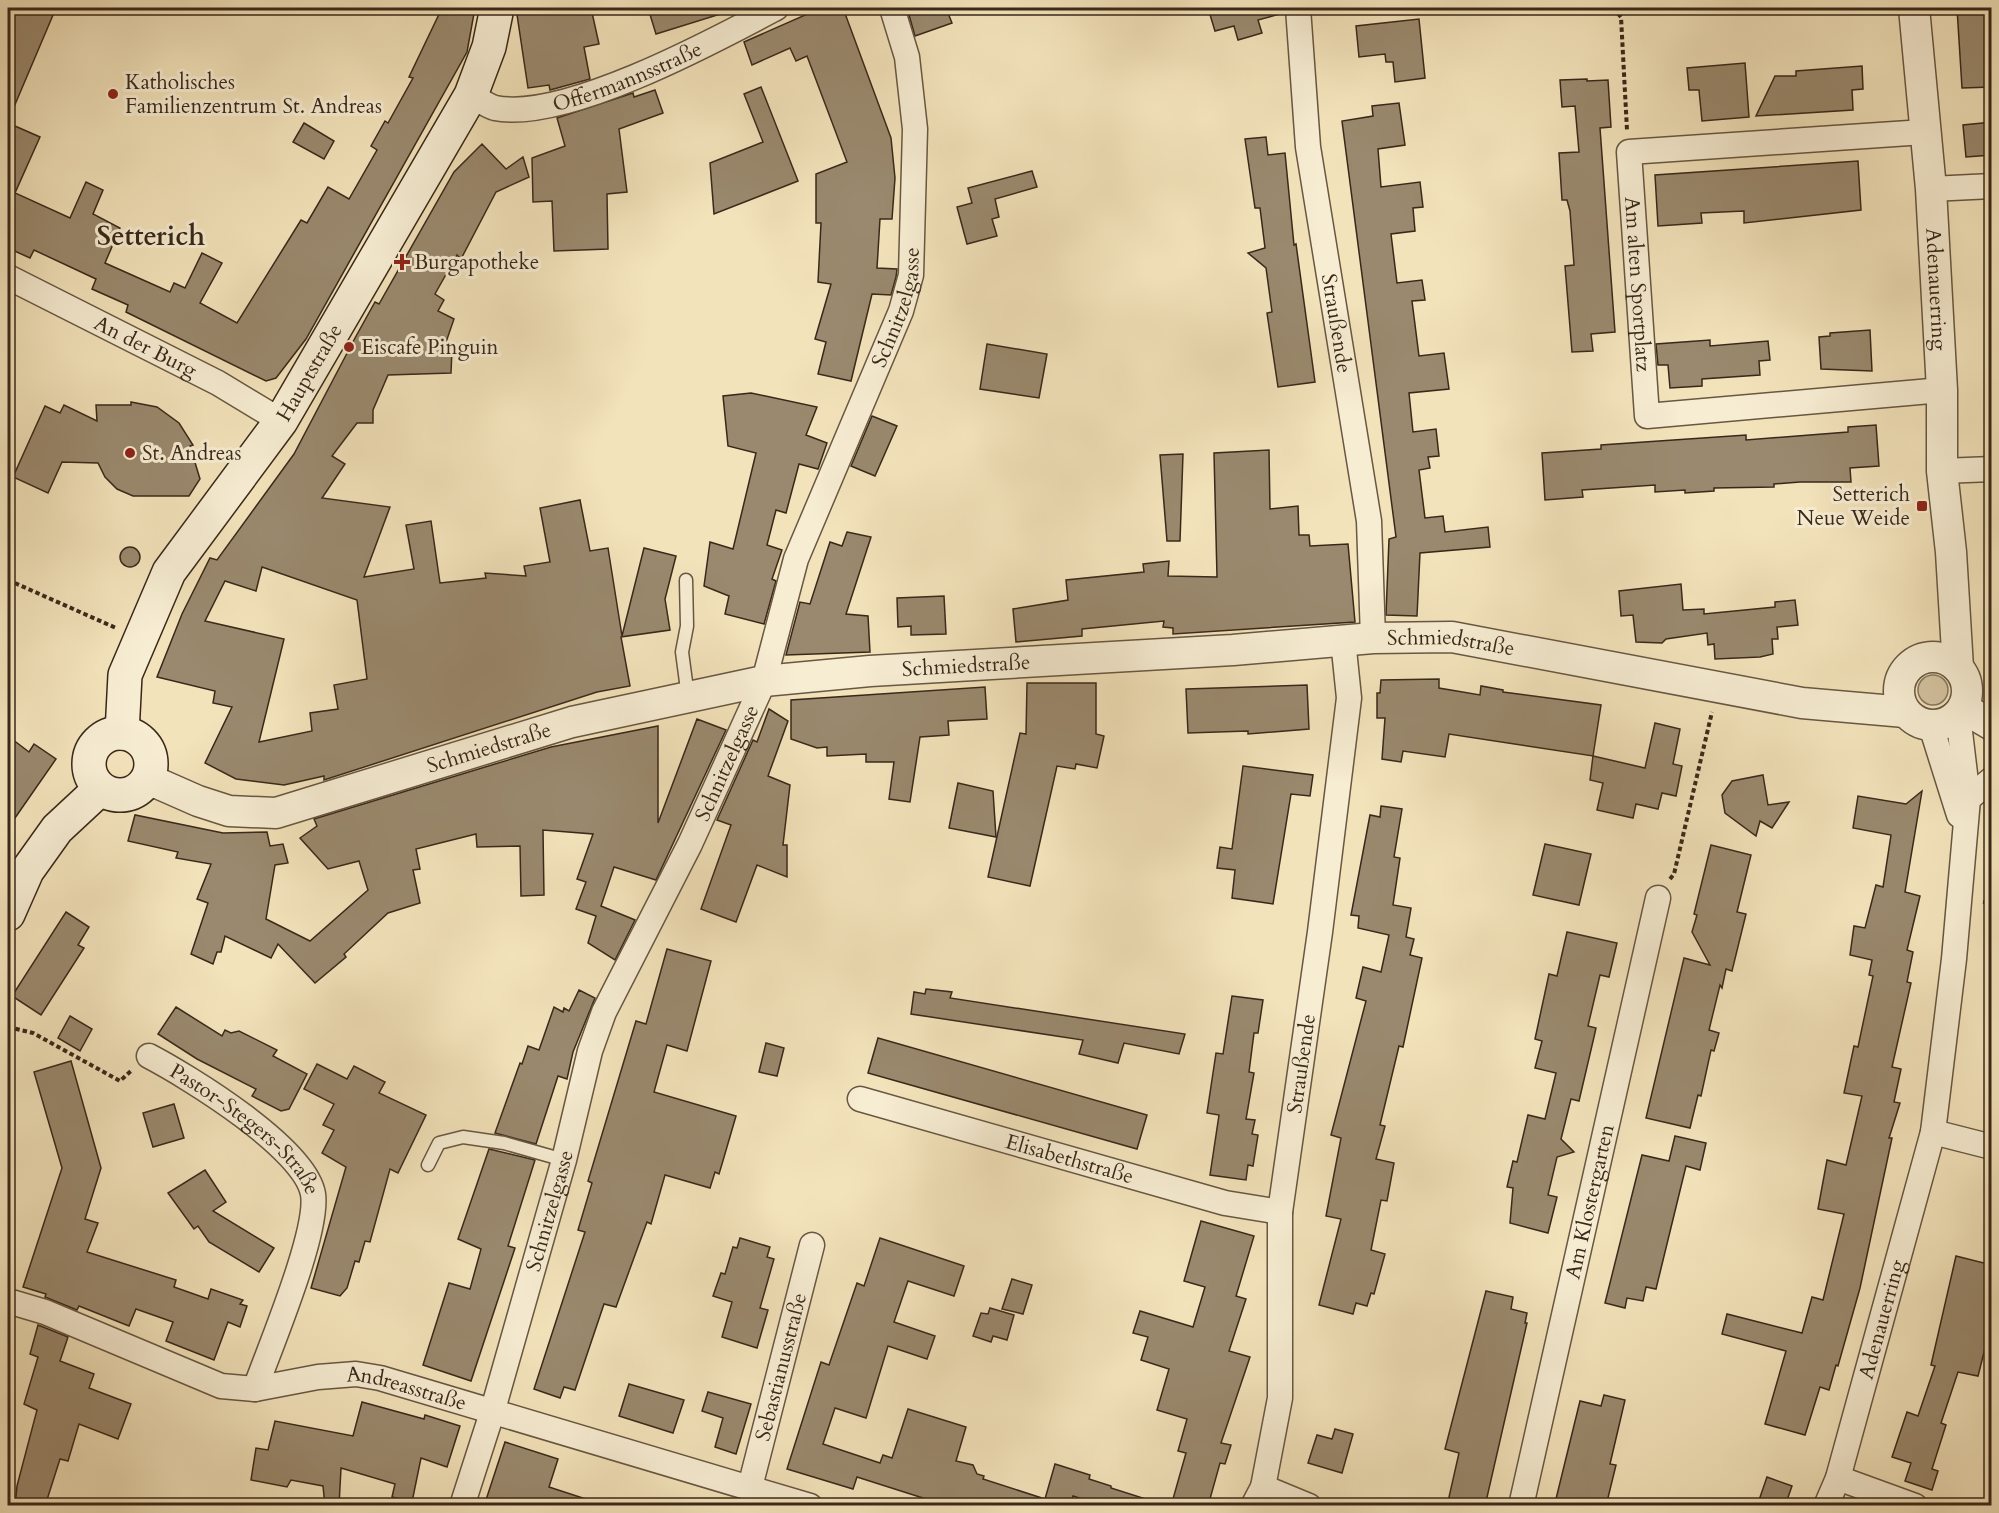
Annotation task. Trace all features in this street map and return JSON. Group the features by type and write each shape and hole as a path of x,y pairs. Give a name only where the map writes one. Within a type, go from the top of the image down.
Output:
{"main road":[{"name":"Hauptstraße","path":"122,733 125,675 169,572 280,421 471,95 489,47 497,8"},
{"path":"122,733 132,735 148,750 151,760 148,779 140,789 130,794 120,796 100,789 89,772 90,753 103,738 122,733"},
{"path":"8,914 27,872 57,829 100,789"}],"street":[{"name":"Offermannsstraße","path":"471,95 493,108 522,109 585,96 703,47 776,8"},
{"name":"Schnitzelgasse","path":"462,1506 492,1413 564,1160 590,1051 604,1012 690,844 764,681 796,559 901,311 911,275 915,129 907,57 892,8"},
{"name":"Straußende","path":"1298,8 1308,147 1369,521 1373,638"},
{"name":"Adenauerring","path":"1914,8 1931,189 1942,390 1942,471 1952,570 1949,663"},
{"path":"1629,152 1924,132"},
{"name":"Am alten Sportplatz","path":"1629,152 1647,416 1942,390"},
{"path":"1931,189 1992,186"},
{"name":"An der Burg","path":"8,277 218,383 280,421"},
{"path":"1942,471 1992,469"},
{"name":"Schmiedstraße","path":"148,779 198,801 229,811 276,813 572,722 764,681 870,671 1233,650 1373,638 1452,637 1718,685 1802,703 1902,698"},
{"name":"Straußende","path":"1258,1496 1280,1398 1280,1212 1349,698 1343,640"},
{"path":"1951,716 1968,687 1949,663 1919,660 1903,674 1902,698 1912,719 1951,716 1992,725"},
{"name":"Adenauerring","path":"1826,1506 1838,1478 1933,1132 1954,958 1968,799 1951,716"},
{"name":"Adenauerring","path":"1951,716 1964,832"},
{"path":"1968,799 1992,779"},
{"name":"Am Klostergarten","path":"1521,1506 1658,898"},
{"name":"Pastor-Stegers-Straße","path":"149,1056 189,1077 257,1127 299,1165 313,1193 309,1233 255,1389"},
{"name":"Elisabethstraße","path":"860,1099 1225,1203 1280,1212"},
{"path":"1933,1132 1992,1147"},
{"name":"Sebastianusstraße","path":"750,1487 812,1245"},
{"name":"Andreasstraße","path":"8,1301 45,1312 221,1386 255,1389 318,1377 356,1374 380,1378 810,1506"},
{"path":"1838,1478 1915,1506"},
{"path":"1258,1496 1309,1506"}],"lane":[{"path":"686,580 687,626 682,652 688,697"},
{"path":"428,1165 439,1143 463,1137 504,1143 564,1160"}],"path":[{"path":"1613,8 1621,17 1629,152"},
{"path":"8,580 75,612 127,632"},
{"path":"1658,898 1674,874 1718,685"},
{"path":"8,1027 33,1034 120,1081 149,1056"}],"shaded area":[{"path":"1933,675 1939,676 1947,684 1947,696 1939,704 1933,705 1927,704 1919,696 1918,690 1919,684 1927,676"}],"building":[{"path":"8,8 56,8 8,121"},
{"path":"442,8 475,8 467,52 306,339 276,378 266,381 126,312 128,305 92,289 96,279 34,250 30,258 8,248 8,123 40,137 15,193 70,218 86,182 103,190 93,214 120,228 105,263 170,292 174,283 185,288 202,253 222,263 200,303 237,323 301,220 307,223 328,187 349,199 377,150 371,146 385,121 388,123 413,78 409,77"},
{"path":"516,8 591,8 599,44 584,47 590,79 550,90 549,85 528,88"},
{"path":"648,8 727,8 727,12 656,34"},
{"path":"821,8 843,8 891,138 895,178 892,219 880,219 877,268 897,269 896,277 891,295 872,294 851,381 818,374 826,342 815,339 831,284 818,282 821,223 816,223 816,174 847,162 807,56 796,61 790,48 752,65 744,42"},
{"path":"907,8 946,8 952,23 915,36"},
{"path":"1208,8 1279,8 1280,14 1258,20 1262,33 1238,40 1234,26 1215,31"},
{"path":"1957,8 1992,8 1992,87 1962,88"},
{"path":"1419,19 1425,78 1395,82 1393,62 1386,62 1385,54 1359,57 1356,26"},
{"path":"1745,63 1749,117 1702,121 1699,90 1689,90 1687,68"},
{"path":"1862,66 1863,89 1852,90 1853,110 1756,116 1775,76 1796,76 1796,71"},
{"path":"1587,79 1587,81 1608,80 1611,127 1600,128 1615,332 1591,334 1593,351 1572,352 1565,266 1574,265 1570,211 1567,200 1562,200 1559,153 1579,152 1575,106 1562,107 1560,80"},
{"path":"761,87 798,181 714,214 710,163 763,142 744,94"},
{"path":"655,90 663,113 619,129 627,192 607,194 608,249 554,251 552,201 533,202 532,158 565,146 557,118 633,93 634,97"},
{"path":"1399,103 1405,145 1378,149 1381,187 1420,182 1423,207 1413,208 1415,231 1391,234 1397,283 1422,280 1425,300 1412,301 1419,356 1444,353 1449,389 1409,393 1413,432 1436,429 1439,456 1428,457 1430,468 1419,470 1425,518 1443,516 1445,532 1488,527 1490,547 1420,553 1417,616 1386,615 1389,539 1396,537 1342,121 1373,116 1372,106"},
{"path":"1992,122 1992,155 1966,157 1963,125"},
{"path":"304,123 334,141 324,159 293,142"},
{"path":"1266,137 1268,155 1285,153 1294,245 1296,244 1315,382 1278,387 1267,313 1272,312 1266,268 1248,253 1265,248 1260,208 1255,208 1245,139"},
{"path":"482,144 506,169 523,157 529,177 496,192 461,259 457,255 435,294 444,300 438,311 454,319 444,348 452,349 451,373 388,375 373,410 373,423 357,423 332,456 345,464 322,498 390,507 364,577 414,569 406,525 431,521 440,583 486,578 485,573 526,576 524,566 550,562 540,508 580,500 590,551 608,548 622,636 644,548 676,556 665,599 670,630 621,637 630,686 597,692 324,780 324,776 284,785 236,779 205,763 232,707 213,703 215,691 157,677 182,614 210,558 217,560 294,454 375,302 379,304 454,172","holes":["262,567 357,600 367,679 334,685 338,709 310,713 312,731 259,742 284,639 205,621 225,581 256,591"]},
{"path":"1858,161 1861,210 1744,223 1744,211 1701,213 1702,223 1658,226 1655,175"},
{"path":"1032,171 1037,187 995,199 999,217 992,219 997,236 967,244 957,207 972,203 968,188"},
{"path":"1870,330 1872,371 1821,369 1819,337 1830,336 1830,333"},
{"path":"1710,340 1710,346 1768,341 1770,360 1759,361 1760,375 1702,379 1702,386 1670,388 1668,365 1658,365 1656,344"},
{"path":"987,344 1047,354 1039,398 980,389"},
{"path":"751,393 817,407 806,435 827,443 818,469 799,464 786,513 776,510 767,545 782,550 772,579 776,581 764,624 725,614 729,596 704,586 710,542 733,549 756,453 728,446 723,396"},
{"name":"St. Andreas","path":"131,402 157,407 179,423 193,445 190,446 200,479 189,496 133,496 117,489 105,477 98,463 62,462 48,493 13,477 45,406 60,413 64,405 97,421 96,405 131,405"},
{"path":"872,416 897,426 875,476 851,466"},
{"path":"1876,425 1879,466 1850,468 1851,482 1800,482 1774,484 1774,487 1714,488 1714,491 1685,493 1685,490 1655,492 1655,485 1582,490 1583,497 1545,500 1542,453 1601,449 1601,445 1746,435 1746,440 1848,432 1848,427"},
{"path":"1269,450 1270,509 1298,506 1299,535 1309,535 1310,546 1348,544 1355,622 1173,634 1173,628 1163,627 1164,621 1082,629 1082,636 1016,642 1013,609 1068,600 1066,580 1144,572 1143,564 1169,561 1168,576 1217,577 1214,453"},
{"path":"1183,454 1180,541 1167,541 1160,455"},
{"path":"847,532 871,537 846,614 868,616 870,652 786,655 800,602 810,604 830,542 842,546"},
{"path":"130,547 137,550 140,557 137,564 130,567 123,564 120,557 123,550"},
{"path":"1681,584 1683,610 1704,609 1704,614 1775,607 1775,602 1795,600 1798,625 1777,627 1778,639 1772,639 1773,654 1760,657 1715,659 1714,644 1708,645 1707,633 1666,639 1662,643 1636,642 1633,615 1621,616 1619,591"},
{"path":"944,596 946,634 911,635 911,626 898,627 897,598"},
{"path":"1439,679 1439,688 1480,695 1481,686 1503,690 1503,692 1601,705 1593,756 1449,734 1445,757 1403,751 1401,762 1382,759 1385,718 1377,718 1377,693 1380,693 1381,680"},
{"path":"1027,683 1096,683 1096,734 1104,736 1097,768 1076,764 1075,769 1057,766 1030,886 988,877 1020,733 1026,734"},
{"path":"1307,685 1309,729 1248,734 1248,731 1188,733 1186,689"},
{"path":"985,687 987,719 948,721 949,735 920,737 910,802 889,799 894,762 866,762 866,754 827,756 827,747 817,748 791,739 791,700"},
{"path":"769,709 788,721 768,776 790,785 783,845 787,845 787,877 757,865 736,922 701,909 731,825 717,820 753,740 757,742"},
{"path":"697,719 726,730 656,880 614,867 601,906 635,920 615,960 588,943 596,916 576,909 586,882 577,879 593,834 543,830 544,895 521,896 520,846 477,847 476,834 416,849 420,869 413,870 420,903 388,913 344,954 346,957 315,983 278,944 271,958 225,936 221,952 217,952 213,964 191,954 208,903 197,899 211,864 176,858 178,852 128,841 135,815 223,833 267,832 270,846 283,844 288,863 275,865 266,919 310,941 368,890 359,861 328,869 300,838 317,826 314,819 551,747 658,726 658,823"},
{"path":"1655,723 1680,729 1673,764 1682,766 1676,796 1662,793 1658,809 1636,804 1633,818 1597,810 1603,783 1590,780 1593,756 1645,768"},
{"path":"8,736 29,752 34,744 56,759 8,828"},
{"path":"1243,766 1313,775 1310,796 1291,794 1273,904 1232,898 1235,870 1217,868 1220,847 1232,849"},
{"path":"1763,775 1768,805 1789,802 1772,828 1760,821 1756,836 1725,813 1722,795 1732,781"},
{"path":"958,783 993,791 996,837 949,828"},
{"path":"1922,791 1905,892 1920,896 1907,950 1913,952 1907,982 1911,983 1892,1067 1901,1069 1894,1102 1900,1103 1889,1138 1892,1138 1860,1288 1838,1366 1836,1365 1829,1390 1820,1387 1805,1435 1765,1424 1786,1351 1722,1334 1727,1314 1802,1333 1812,1297 1823,1300 1844,1214 1818,1209 1827,1160 1846,1165 1862,1096 1844,1093 1854,1046 1858,1047 1873,976 1869,975 1872,960 1850,955 1854,926 1865,928 1876,885 1883,887 1891,835 1853,828 1858,796 1906,804"},
{"path":"1381,806 1402,809 1394,857 1400,858 1393,905 1411,908 1406,937 1414,939 1410,955 1422,958 1403,1047 1399,1046 1380,1125 1385,1126 1376,1159 1394,1163 1387,1201 1381,1200 1371,1250 1385,1254 1374,1294 1371,1293 1367,1306 1356,1303 1353,1314 1319,1305 1341,1219 1326,1216 1341,1138 1331,1135 1366,1001 1356,998 1363,967 1381,972 1389,935 1358,928 1359,916 1351,915 1370,815 1380,817"},
{"path":"1545,844 1591,854 1579,905 1533,895"},
{"path":"1711,845 1751,855 1737,912 1746,914 1732,971 1726,969 1722,988 1720,985 1709,1030 1719,1033 1714,1051 1711,1050 1701,1096 1698,1095 1690,1128 1646,1118 1684,958 1710,965 1692,932 1697,915 1694,914"},
{"path":"66,912 89,927 78,945 84,948 41,1015 12,996"},
{"path":"1567,932 1617,943 1609,977 1600,975 1588,1026 1596,1028 1579,1101 1571,1099 1561,1139 1574,1152 1557,1157 1548,1195 1557,1197 1548,1233 1510,1223 1513,1188 1507,1187 1513,1161 1517,1162 1528,1115 1545,1119 1556,1073 1535,1068 1542,1041 1535,1039 1549,974 1557,976"},
{"path":"667,949 711,961 687,1051 667,1045 654,1092 736,1116 719,1174 715,1172 710,1188 665,1175 651,1224 647,1222 616,1307 604,1304 575,1390 564,1387 560,1398 534,1389 585,1232 578,1230 592,1183 588,1181 636,1021 646,1024"},
{"path":"926,989 952,992 950,998 1185,1034 1179,1054 1124,1043 1118,1063 1079,1054 1083,1040 911,1014 914,992 925,994"},
{"path":"579,990 595,998 573,1052 567,1079 558,1076 536,1144 495,1133 528,1046 539,1050 554,1007 563,1012 564,1008 569,1011"},
{"path":"1232,996 1263,1000 1258,1033 1254,1033 1249,1072 1254,1073 1246,1119 1255,1120 1252,1134 1258,1135 1253,1166 1248,1165 1246,1180 1210,1175 1219,1115 1207,1113 1216,1053 1223,1054"},
{"path":"176,1007 222,1036 225,1030 231,1033 239,1031 277,1050 273,1056 307,1074 289,1109 281,1111 252,1096 256,1089 197,1059 158,1034"},
{"path":"70,1016 92,1029 80,1051 58,1038"},
{"path":"878,1038 1147,1115 1137,1149 868,1073"},
{"path":"766,1043 784,1048 777,1076 759,1072"},
{"path":"71,1061 101,1168 85,1219 98,1223 87,1252 176,1280 174,1287 208,1299 211,1289 243,1300 240,1304 247,1306 240,1327 228,1322 214,1360 166,1341 173,1322 136,1309 129,1326 79,1306 77,1310 45,1297 46,1294 23,1287 62,1168 34,1072"},
{"path":"317,1064 347,1079 354,1066 385,1082 379,1093 426,1115 398,1173 390,1169 370,1242 365,1241 359,1262 355,1261 347,1288 340,1296 311,1288 346,1167 322,1153 334,1130 323,1125 334,1104 304,1089"},
{"path":"174,1104 184,1138 153,1147 143,1113"},
{"path":"1675,1136 1706,1143 1700,1170 1686,1166 1656,1289 1646,1287 1643,1301 1627,1298 1625,1308 1605,1303 1642,1155 1669,1161"},
{"path":"489,1149 535,1160 508,1246 515,1248 471,1381 423,1365 449,1283 470,1289 481,1249 458,1239"},
{"path":"205,1170 226,1202 213,1211 274,1248 259,1272 209,1242 198,1226 194,1229 168,1193"},
{"path":"1201,1221 1254,1236 1236,1296 1246,1299 1229,1351 1250,1357 1221,1443 1231,1445 1225,1464 1220,1463 1208,1506 1171,1506 1186,1453 1178,1451 1187,1419 1157,1410 1169,1369 1141,1360 1148,1337 1133,1333 1140,1311 1193,1327 1205,1287 1184,1281"},
{"path":"740,1238 770,1247 767,1257 774,1259 760,1308 768,1310 757,1348 722,1337 732,1302 713,1296 721,1273 725,1274 733,1247 737,1248"},
{"path":"880,1238 964,1266 954,1296 908,1281 894,1322 935,1336 927,1359 888,1346 866,1418 835,1408 823,1444 880,1463 883,1455 892,1458 908,1409 966,1427 956,1461 973,1465 977,1474 984,1476 983,1479 1045,1499 1055,1464 1090,1475 1089,1479 1111,1486 1111,1488 1152,1501 1151,1506 1104,1506 1073,1496 1070,1506 948,1506 857,1477 853,1489 787,1469 821,1362 829,1365 857,1283 864,1286"},
{"path":"1956,1256 1992,1265 1992,1321 1978,1376 1958,1372 1941,1423 1946,1425 1932,1469 1938,1471 1932,1490 1905,1481 1911,1463 1892,1457 1907,1412 1918,1416 1935,1366 1931,1365"},
{"path":"1012,1279 1032,1285 1023,1314 1002,1309"},
{"path":"1486,1291 1513,1297 1511,1309 1527,1313 1525,1323 1527,1323 1485,1506 1447,1506 1459,1453 1445,1449"},
{"path":"990,1308 1014,1315 1007,1340 993,1336 991,1342 973,1336 981,1313 988,1314"},
{"path":"38,1325 68,1337 60,1361 94,1374 89,1388 131,1404 118,1439 79,1424 68,1461 60,1459 45,1506 15,1506 17,1486 37,1410 24,1404 38,1357 30,1354"},
{"path":"629,1384 684,1400 673,1433 619,1416"},
{"path":"708,1392 751,1404 736,1454 715,1447 723,1418 702,1411"},
{"path":"1604,1395 1625,1400 1610,1464 1616,1465 1606,1506 1567,1506 1555,1503 1580,1401 1601,1406"},
{"path":"362,1402 424,1419 425,1415 460,1426 447,1467 421,1458 412,1502 392,1497 395,1484 341,1468 339,1506 325,1506 323,1486 291,1480 287,1487 251,1480 256,1448 268,1450 275,1421 353,1436"},
{"path":"1335,1429 1353,1434 1342,1473 1308,1463 1317,1435 1332,1439"},
{"path":"505,1442 558,1459 549,1487 595,1502 594,1506 484,1506"},
{"path":"1767,1477 1792,1486 1785,1506 1757,1506"}],"place":[{"name":"Katholisches Familienzentrum St. Andreas","path":"113,94"},
{"name":"Burgapotheke","path":"402,262"},
{"name":"Eiscafe Pinguin","path":"349,347"},
{"name":"St. Andreas","path":"130,453"},
{"name":"Setterich Neue Weide","path":"1922,506"}],"district":[{"name":"Setterich","path":"151,236"}]}
